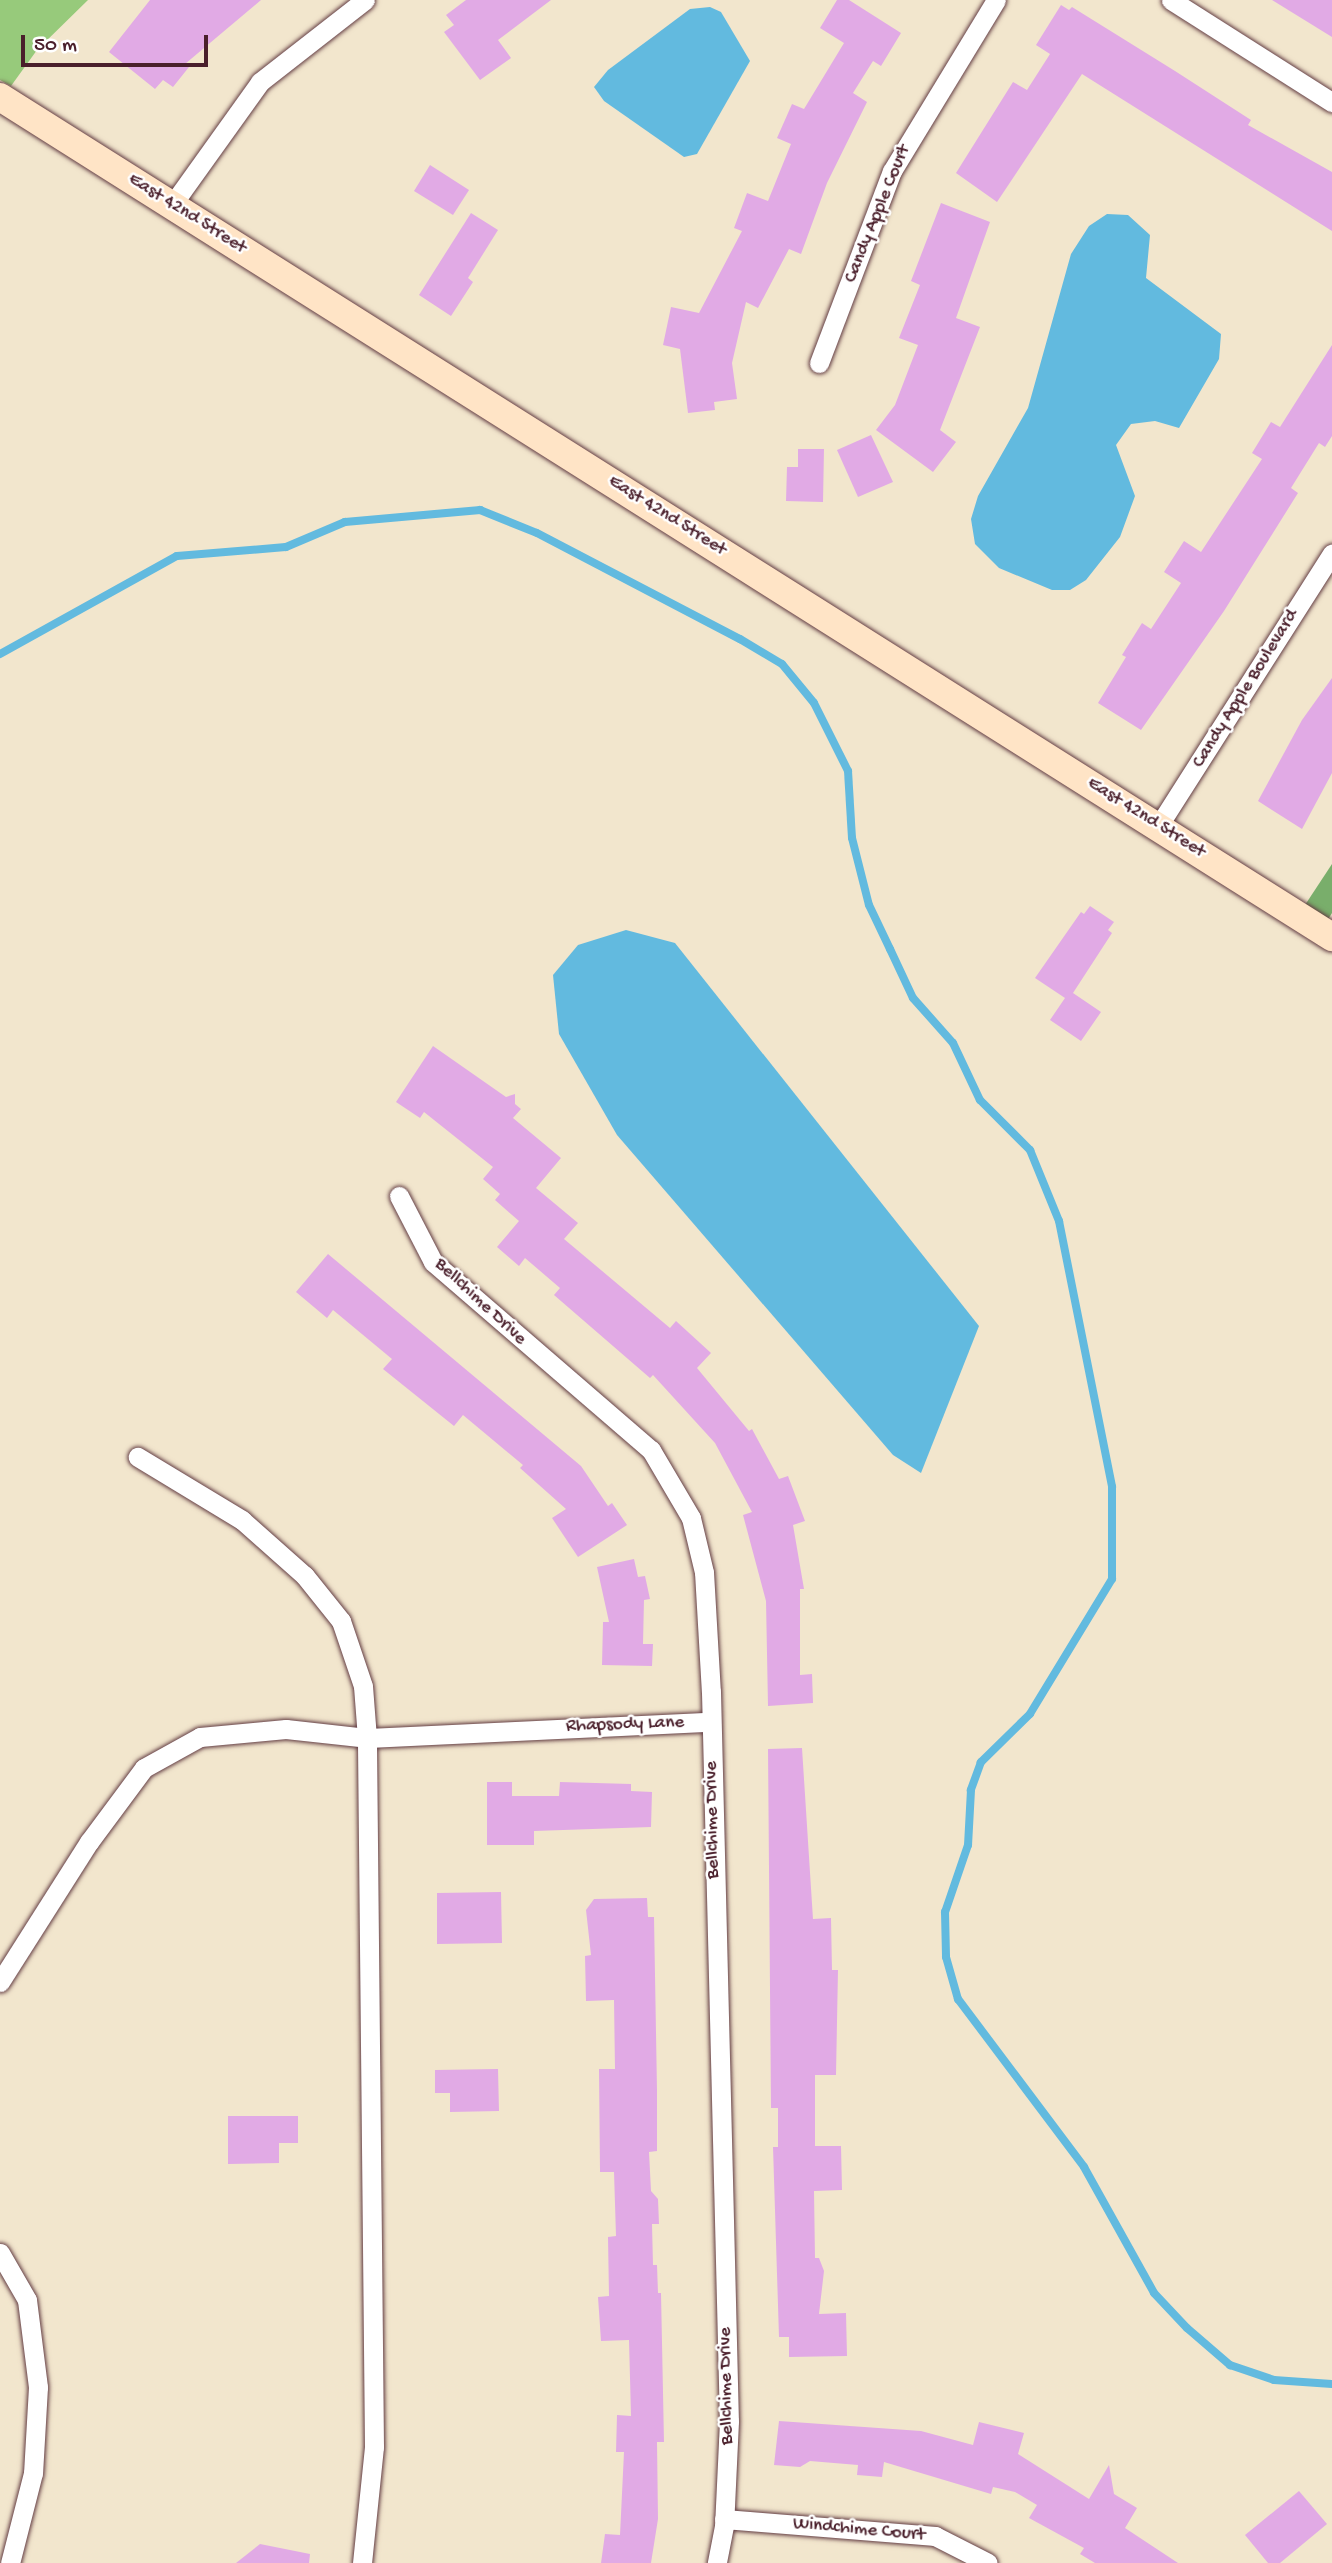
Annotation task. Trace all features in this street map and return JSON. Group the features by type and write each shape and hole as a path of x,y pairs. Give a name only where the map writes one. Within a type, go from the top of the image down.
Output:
{"street":[{"path":"172,205 260,82 365,0"},
{"name":"Candy Apple Court","path":"819,363 892,171 996,0"},
{"path":"1171,0 1332,102"},
{"name":"East 42nd Street","path":"0,96 1159,825 1332,937"},
{"name":"Candy Apple Boulevard","path":"1159,825 1332,553"},
{"name":"Bellchime Drive","path":"399,1196 433,1262 651,1450 685,1507 704,1572 712,1722 729,2421 724,2519 717,2563"},
{"path":"138,1457 242,1520 305,1576 341,1621 363,1686 367,1738 374,2447 362,2563"},
{"name":"Rhapsody Lane","path":"0,1982 89,1842 144,1768 200,1737 286,1729 367,1738 539,1727 712,1722"},
{"path":"0,2253 26,2300 38,2387 33,2473 10,2563"},
{"name":"Windchime Court","path":"724,2519 935,2536 988,2563"}],"green space":[{"path":"0,0 88,0 37,50 11,86 0,80"},
{"path":"1332,864 1332,913 1327,921 1305,905"}],"water":[{"path":"710,7 721,12 750,61 697,154 684,157 604,101 594,87 608,70 690,9"},
{"path":"1107,214 1128,215 1150,235 1146,278 1221,334 1219,359 1179,428 1155,421 1131,424 1116,445 1135,496 1120,537 1086,580 1070,590 1052,590 999,568 975,544 971,519 978,496 1028,408 1071,254 1089,226"},
{"path":"626,930 675,943 979,1326 921,1473 893,1455 617,1135 559,1034 553,975 578,945"}],"building":[{"path":"150,0 261,0 185,64 189,67 173,87 163,80 155,89 109,52"},
{"path":"466,0 551,0 498,40 511,58 480,80 444,32 454,25 446,15"},
{"path":"837,0 849,0 901,33 881,66 873,61 853,93 867,102 827,183 801,254 789,249 758,308 746,302 732,363 737,399 714,402 715,410 688,413 680,349 663,345 671,307 699,313 742,231 734,228 747,193 768,201 791,144 777,138 792,104 804,109 844,43 820,28"},
{"path":"1272,0 1332,0 1332,37"},
{"path":"1061,5 1069,10 1072,7 1251,120 1248,125 1332,172 1332,231 1082,74 997,202 956,173 1013,82 1027,90 1050,54 1036,45"},
{"path":"430,165 469,190 453,215 414,191"},
{"path":"941,203 990,222 956,318 980,327 940,430 956,442 933,472 876,430 895,405 918,345 899,338 920,285 911,281"},
{"path":"471,213 498,230 468,278 473,282 451,316 419,295"},
{"path":"1332,345 1332,436 1325,447 1319,443 1291,488 1298,493 1224,611 1141,730 1098,703 1126,657 1122,655 1142,623 1151,629 1181,583 1164,572 1184,541 1201,552 1262,459 1252,453 1271,422 1280,427"},
{"path":"871,435 893,482 858,497 837,450"},
{"path":"798,449 824,449 823,502 786,501 787,467 798,467"},
{"path":"1332,678 1332,773 1302,829 1258,801 1302,720"},
{"path":"1090,906 1114,922 1108,930 1112,933 1073,993 1101,1012 1081,1041 1050,1020 1065,998 1035,978 1081,912 1084,914"},
{"path":"433,1046 506,1097 515,1094 515,1104 521,1109 513,1118 561,1158 536,1188 578,1223 564,1239 670,1328 676,1321 711,1353 697,1368 749,1431 752,1429 779,1479 788,1476 805,1521 793,1525 804,1589 800,1589 800,1675 812,1674 813,1703 768,1706 766,1601 743,1515 752,1512 715,1443 653,1375 650,1378 554,1295 560,1288 525,1258 519,1266 497,1247 519,1221 495,1200 500,1194 483,1179 493,1167 424,1112 420,1118 396,1102"},
{"path":"328,1254 581,1466 608,1506 612,1503 627,1525 578,1557 552,1518 566,1509 520,1468 523,1465 463,1415 454,1426 383,1369 392,1359 333,1310 327,1318 296,1292"},
{"path":"634,1559 638,1577 645,1576 650,1599 644,1600 643,1644 653,1644 652,1666 602,1665 603,1622 609,1622 597,1567"},
{"path":"802,1748 813,1919 831,1918 832,1970 838,1970 836,2075 815,2075 815,2146 841,2146 842,2190 814,2191 815,2258 819,2258 824,2271 819,2314 846,2313 847,2356 789,2357 789,2337 779,2337 773,2147 778,2147 778,2108 771,2108 768,1749"},
{"path":"487,1782 512,1782 512,1796 559,1796 560,1782 631,1784 631,1791 652,1792 651,1827 534,1831 534,1845 487,1845"},
{"path":"501,1892 502,1943 437,1944 437,1893"},
{"path":"647,1898 648,1917 654,1917 657,2151 649,2152 651,2191 658,2199 659,2224 652,2224 653,2265 657,2265 658,2293 661,2293 664,2442 657,2442 658,2519 651,2563 601,2563 605,2534 620,2535 624,2452 616,2452 617,2415 631,2416 629,2340 601,2341 598,2297 609,2296 608,2237 616,2236 614,2172 600,2172 599,2069 615,2069 614,2000 586,2001 585,1956 591,1955 586,1910 594,1899"},
{"path":"498,2069 499,2111 450,2112 450,2093 435,2093 435,2070"},
{"path":"228,2116 298,2116 298,2143 279,2143 279,2163 228,2164"},
{"path":"779,2421 921,2431 973,2445 979,2422 1024,2433 1018,2454 1089,2499 1109,2465 1114,2494 1137,2508 1125,2528 1178,2563 1095,2563 1080,2554 1084,2548 1029,2518 1037,2505 1015,2492 993,2487 991,2494 884,2462 882,2477 857,2475 858,2465 810,2461 800,2467 774,2465"},
{"path":"1299,2491 1327,2524 1280,2563 1268,2563 1245,2535"},
{"path":"260,2544 310,2554 309,2563 236,2563"}],"waterway":[{"path":"0,654 177,556 286,547 345,522 480,510 537,533 740,639 782,664 814,703 848,771 852,838 869,905 913,998 953,1043 980,1100 1030,1150 1059,1221 1112,1487 1112,1579 1030,1714 981,1762 971,1790 968,1845 945,1912 946,1957 958,1999 1084,2167 1154,2293 1187,2328 1230,2365 1274,2380 1332,2384"}]}
